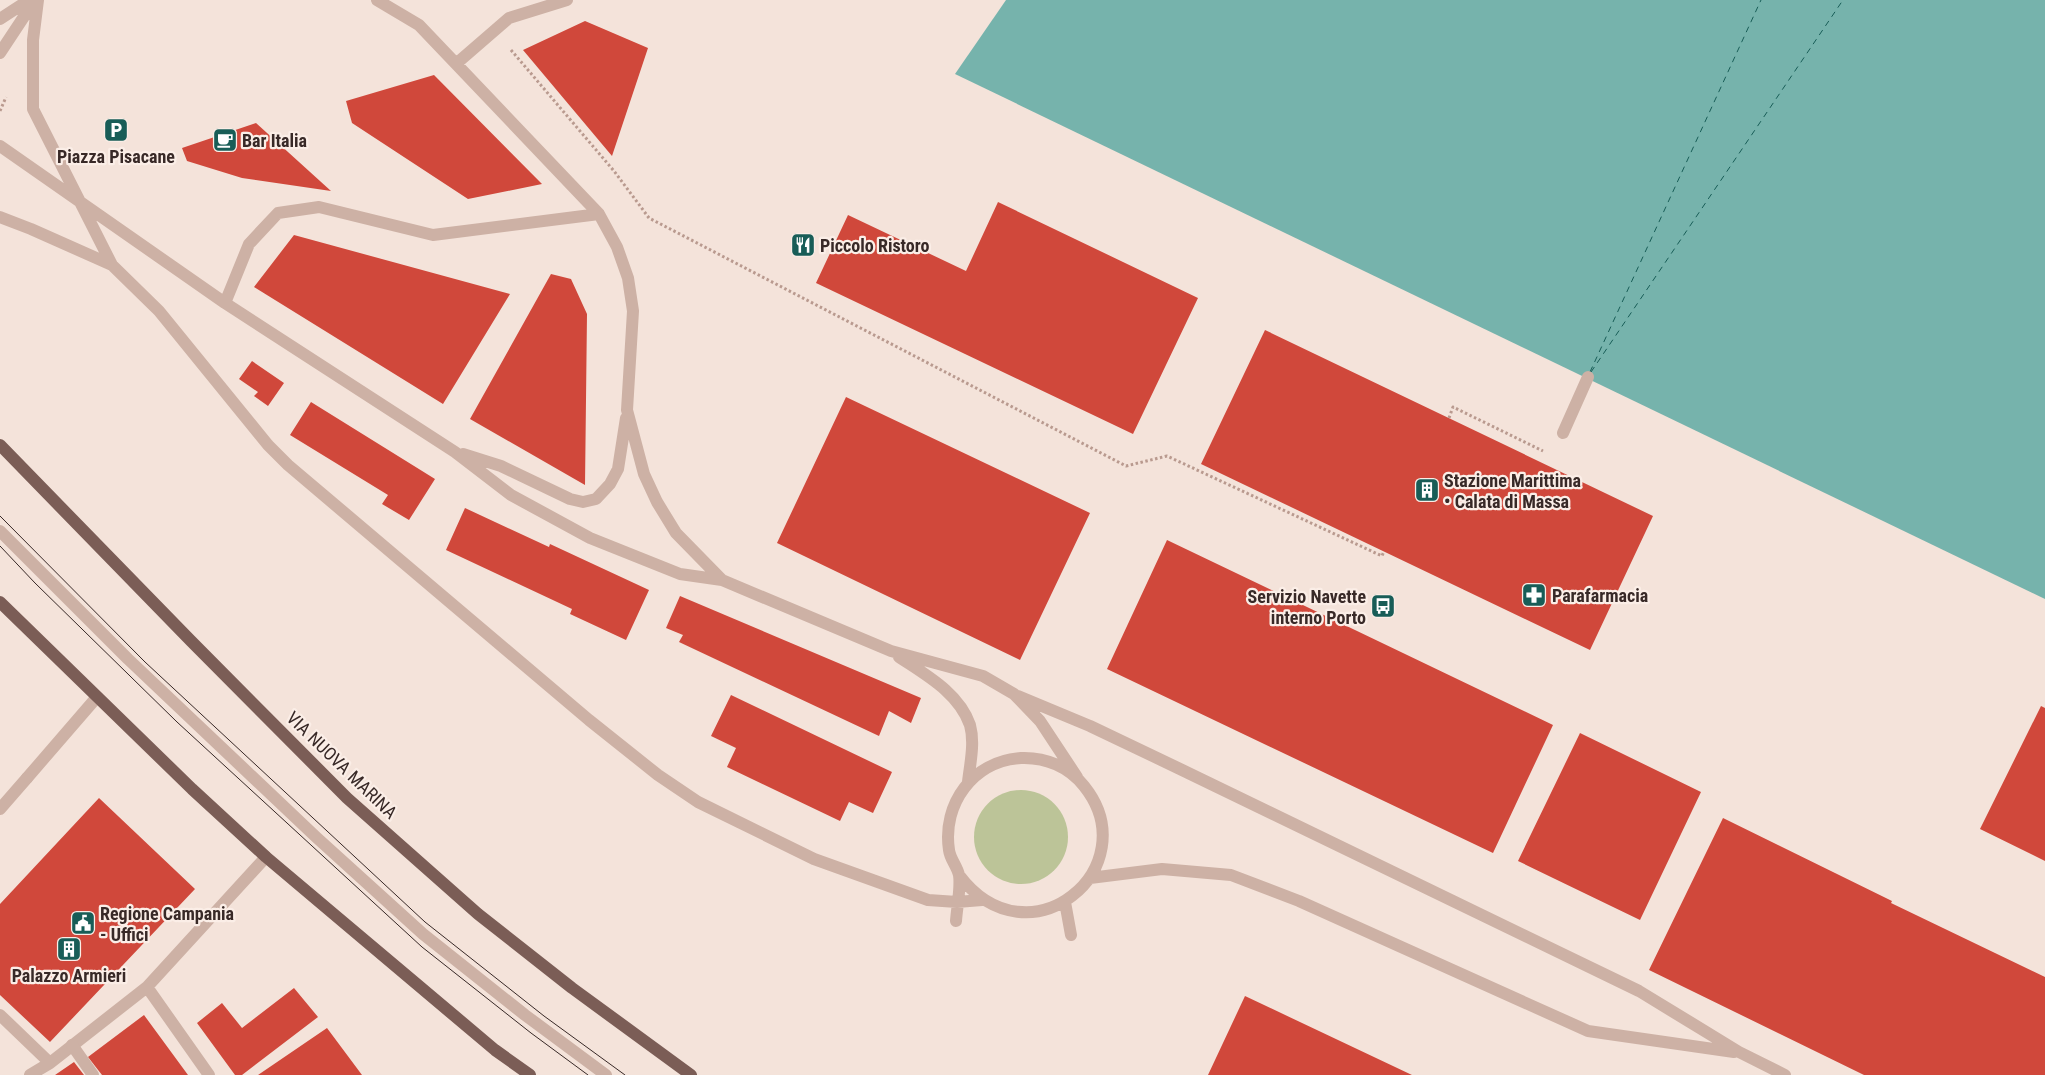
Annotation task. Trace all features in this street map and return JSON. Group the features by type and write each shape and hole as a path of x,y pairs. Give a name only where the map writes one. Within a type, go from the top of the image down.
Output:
{"main road":[{"name":"VIA NUOVA MARINA","path":"0,445 191,641 348,798 478,914 572,988 691,1075"},
{"path":"0,602 192,789 266,857 495,1050 530,1075"}],"street":[{"path":"0,19 29,0"},
{"path":"0,53 37,0"},
{"path":"37,0 33,40 33,108 112,264 159,311 268,445 288,465 589,720 658,775 698,802 814,858 928,900 957,902 982,900"},
{"path":"376,0 419,24 599,214 617,247 628,278 633,311 627,410 618,469 610,484 596,498 583,502 570,499 501,466 455,452"},
{"path":"457,63 509,18 568,0"},
{"path":"0,146 225,303 455,452 511,495 590,538 680,574 722,580 891,651 983,676 1014,694 1114,738 1638,991 1739,1052 1785,1075"},
{"path":"225,303 249,244 278,214 319,207 434,235 599,214"},
{"path":"0,217 112,264"},
{"path":"1562,433 1588,377"},
{"path":"627,410 644,474 656,502 676,533 722,580"},
{"path":"0,530 128,659 316,837 416,927 525,1015 606,1075"},
{"path":"891,651 936,681 957,702 970,725 972,749 968,782"},
{"path":"1014,694 1040,721 1077,778 1091,795 1100,815 1103,836 1099,858 1090,878 1079,891 1065,902 1045,910 1023,913 1002,909 982,900 969,889 959,875 949,852 948,827 954,803 968,782 987,767 1010,759 1033,758 1057,764 1077,778"},
{"path":"0,809 97,697"},
{"path":"30,1075 50,1063 148,987 266,857"},
{"path":"1090,878 1162,869 1231,875 1299,901 1588,1031 1739,1052"},
{"path":"956,921 959,875"},
{"path":"1065,902 1071,935"},
{"path":"148,987 209,1075"},
{"path":"0,1015 50,1063"},
{"path":"72,1045 93,1075"}],"path":[{"path":"494,30 614,171 649,218 1126,466 1167,456 1382,556 1384,551"},
{"path":"1449,418 1453,407 1553,455 1562,433"}],"green space":[{"path":"1021,790 1039,793 1054,804 1065,819 1068,837 1065,855 1054,870 1039,881 1021,884 1003,881 988,870 977,855 974,837 977,819 988,804 1003,793"}],"water":[{"path":"1006,0 2045,0 2045,599 955,74"}],"building":[{"path":"585,21 648,48 612,156 523,50"},
{"path":"434,75 542,184 468,199 352,123 346,101"},
{"path":"256,123 331,191 242,178 187,161 182,148"},
{"path":"998,202 1198,298 1133,434 816,283 848,215 966,271"},
{"path":"294,235 510,294 443,404 254,287"},
{"path":"551,274 571,279 587,314 585,485 470,419"},
{"name":"Stazione Marittima • Calata di Massa","path":"1265,330 1653,516 1590,650 1201,464"},
{"path":"252,361 284,383 268,406 254,396 258,392 239,379"},
{"path":"846,397 1090,513 1020,660 777,543"},
{"path":"311,402 435,479 409,520 382,504 388,495 290,435"},
{"path":"465,508 549,547 550,544 649,590 626,640 570,614 572,609 446,550"},
{"path":"1167,540 1553,725 1493,853 1107,669"},
{"path":"680,596 921,698 911,723 889,711 879,736 679,642 683,635 666,628"},
{"path":"731,695 892,772 873,813 849,802 840,821 727,767 736,748 711,736"},
{"path":"2041,706 2045,708 2045,861 1980,829"},
{"path":"1580,733 1701,792 1640,920 1518,861"},
{"name":"Palazzo Armieri","path":"99,798 195,889 50,1042 0,995 0,904"},
{"path":"1723,818 1892,901 1891,903 2045,977 2045,1075 1864,1075 1649,970"},
{"path":"294,988 318,1017 242,1075 235,1075 197,1023 222,1003 242,1028"},
{"path":"1245,996 1412,1075 1208,1075"},
{"path":"144,1015 188,1075 102,1075 88,1057"},
{"path":"327,1028 362,1075 258,1075"},
{"path":"74,1062 84,1075 55,1075"}],"ferry route":[{"path":"1590,372 1761,0"},
{"path":"1591,372 1843,0"}],"tram line":[{"path":"0,516 145,662 425,922 544,1016 625,1075"},
{"path":"0,546 35,583 177,722 422,947 531,1033 588,1075"}],"place":[{"name":"Piazza Pisacane","path":"116,130"},
{"name":"Bar Italia","path":"225,140"},
{"name":"Piccolo Ristoro","path":"803,245"},
{"name":"Stazione Marittima • Calata di Massa","path":"1427,490"},
{"name":"Parafarmacia","path":"1534,595"},
{"name":"Servizio Navette interno Porto","path":"1383,606"},
{"name":"Regione Campania - Uffici","path":"83,923"},
{"name":"Palazzo Armieri","path":"69,949"}]}
